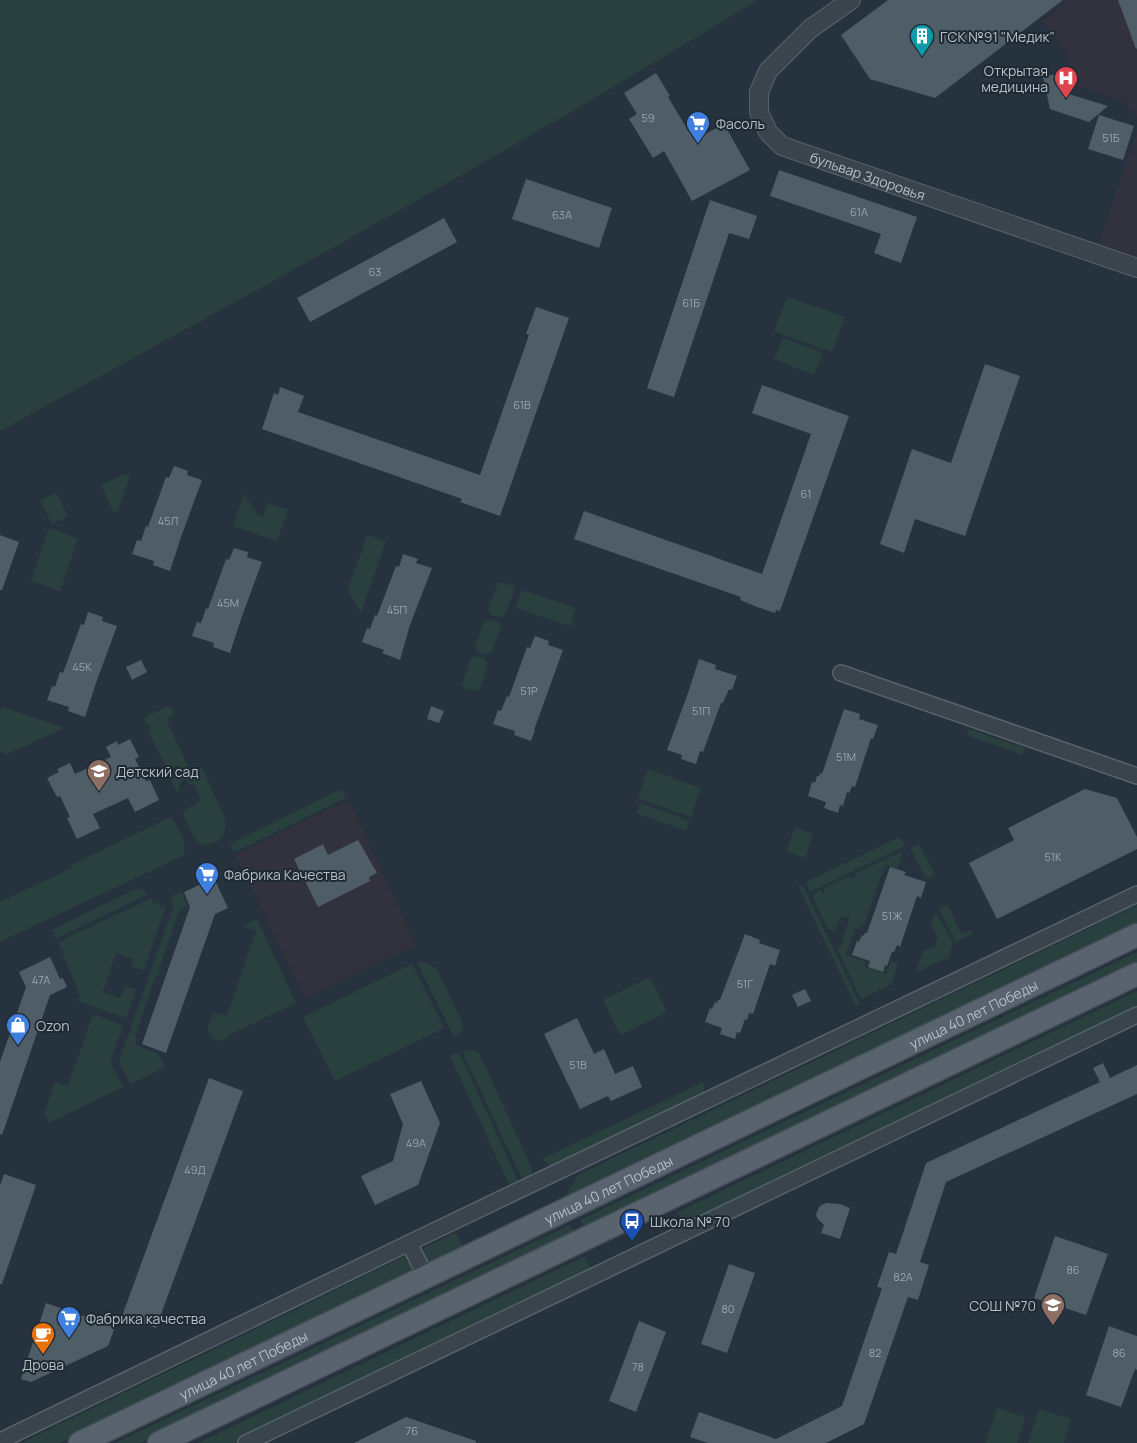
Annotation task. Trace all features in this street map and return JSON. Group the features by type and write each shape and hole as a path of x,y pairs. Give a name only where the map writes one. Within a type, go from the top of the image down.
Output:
{"main road":[{"name":"улица 40 лет Победы","path":"80,1443 1137,935"},
{"path":"159,1443 1137,974"}],"street":[{"name":"бульвар Здоровья","path":"851,0 810,29 768,71 759,92 759,112 768,132 782,146 1137,268"},
{"path":"841,673 1137,776"},
{"path":"0,1441 1137,894"},
{"path":"246,1443 1137,1015"},
{"path":"409,1243 426,1277"}],"shaded area":[{"path":"1065,0 1137,0 1137,119 1123,101 1067,82 1066,52 1041,22 1066,4"},
{"path":"1137,132 1137,262 1097,248"},
{"path":"342,803 352,806 416,945 306,999 235,855"}],"green space":[{"path":"0,0 758,0 476,167 287,274 0,431"},
{"path":"787,297 845,317 832,352 774,331"},
{"path":"783,338 823,353 814,375 774,359"},
{"path":"125,474 130,476 118,511 114,513 101,485"},
{"path":"56,493 68,516 52,524 40,500"},
{"path":"244,494 258,515 263,517 268,503 288,510 277,541 233,526"},
{"path":"49,528 78,538 60,591 31,581"},
{"path":"367,535 386,541 361,613 348,590"},
{"path":"503,582 515,588 505,615 500,617 491,615 488,610 498,583"},
{"path":"522,590 576,608 570,626 516,608"},
{"path":"484,621 498,622 501,626 492,652 486,655 478,652 475,647"},
{"path":"478,656 485,658 488,663 480,689 474,691 465,689 462,684 471,658"},
{"path":"2,707 65,728 7,754 0,751 0,713"},
{"path":"166,707 171,708 175,714 166,719 191,773 202,768 225,818 226,824 222,837 210,844 204,845 199,843 192,834 183,815 185,810 198,804 197,801 201,800 194,784 190,786 186,779 179,783 179,791 177,792 170,777 172,776 173,778 183,772 179,765 168,771 148,731 151,730 149,724 145,725 144,720 147,716"},
{"path":"969,729 1025,748 1023,755 967,735"},
{"path":"648,769 701,788 691,817 638,798"},
{"path":"339,790 343,792 346,798 234,852 230,844"},
{"path":"640,803 690,821 686,831 636,813"},
{"path":"171,817 185,845 184,855 0,942 0,902 72,868 71,865"},
{"path":"795,828 813,834 805,858 786,851"},
{"path":"900,837 905,846 810,892 806,882"},
{"path":"919,844 935,875 926,879 910,848"},
{"path":"903,851 897,869 885,865 864,925 861,924 860,929 855,928 846,955 866,962 865,967 886,974 891,961 898,963 892,984 861,999 837,948 841,946 850,916 840,918 835,930 828,930 813,898 815,893 820,890 823,894 824,888 849,876 850,879 857,876 856,873"},
{"path":"802,884 860,1004 856,1006 798,886"},
{"path":"135,889 141,889 148,894 56,939 52,930"},
{"path":"182,892 187,905 186,907 184,906 182,911 179,911 158,972 160,973 159,976 156,975 135,1037 137,1038 135,1045 158,1053 165,1067 130,1084 119,1061 174,905 171,897"},
{"path":"151,898 154,904 158,902 161,908 166,905 144,970 131,966 133,959 116,953 103,992 120,998 125,986 136,990 126,1018 78,1001 80,996 58,942"},
{"path":"947,905 962,934 971,930 972,934 956,942 939,909"},
{"path":"1137,905 1137,923 568,1198 566,1195 578,1175"},
{"path":"936,912 953,943 949,957 915,973 923,951 935,946 938,936 931,925"},
{"path":"257,919 296,1003 233,1033 225,1039 216,1041 208,1032 210,1021 215,1013 227,1016 256,931 242,926"},
{"path":"1137,952 1137,963 584,1228 580,1220"},
{"path":"424,962 436,968 463,1024 461,1032 454,1037 417,963"},
{"path":"412,964 444,1028 335,1081 303,1017"},
{"path":"650,977 667,1012 620,1035 603,1000"},
{"path":"1137,991 1137,1010 685,1227 678,1212"},
{"path":"93,1014 123,1025 110,1062 123,1087 49,1123 44,1113 55,1082 68,1086"},
{"path":"472,1050 479,1053 531,1166 531,1175 524,1183 462,1051"},
{"path":"459,1052 520,1185 511,1189 450,1056"},
{"path":"703,1082 705,1088 702,1096 552,1167 542,1159"},
{"path":"570,1225 574,1234 140,1443 115,1443"},
{"path":"456,1232 463,1247 429,1264 422,1249"},
{"path":"410,1254 417,1269 59,1443 21,1443"},
{"path":"585,1256 592,1271 236,1443 198,1443"},
{"path":"997,1408 1025,1417 1017,1443 986,1443"},
{"path":"1039,1409 1071,1419 1064,1443 1028,1443"}],"building":[{"name":"ГСК №91 \"Медик\"","path":"888,0 1063,0 935,98 870,79 841,35"},
{"path":"1118,0 1137,0 1136,49"},
{"path":"656,73 694,140 724,124 750,170 692,201 664,151 653,158 629,119 637,114 624,93"},
{"name":"Открытая медицина","path":"1055,74 1062,92 1108,106 1089,122 1050,109 1043,77"},
{"path":"1099,115 1134,126 1123,160 1088,149"},
{"path":"779,170 917,217 901,263 874,253 881,234 770,196"},
{"path":"526,179 612,208 599,248 512,219"},
{"path":"710,200 757,216 749,239 729,233 674,397 647,388"},
{"path":"444,218 457,242 310,322 297,298"},
{"path":"536,307 569,318 500,516 460,502 462,499 262,429 274,393 278,395 280,387 304,396 298,412 480,475 529,335 526,334"},
{"path":"985,364 1020,376 965,536 915,519 904,553 880,544 912,449 951,463"},
{"path":"762,385 849,416 780,611 776,610 775,613 757,607 740,600 741,597 574,539 584,511 762,574 811,434 752,413"},
{"path":"174,466 188,471 187,475 202,480 170,571 153,565 154,561 132,554 137,540 141,541 146,526 148,527 166,477 169,478"},
{"path":"0,535 19,542 2,590 0,590"},
{"path":"234,548 248,552 247,557 262,562 230,653 213,647 214,643 192,636 197,622 201,623 206,608 208,609 226,559 229,560"},
{"path":"403,554 418,559 416,563 432,568 410,625 400,660 382,653 384,650 362,642 367,628 370,629 375,615 377,616 396,566 399,567"},
{"path":"88,612 103,617 102,621 117,626 85,717 68,711 69,707 47,700 52,686 55,687 60,672 63,673 81,624 84,625"},
{"path":"535,636 549,641 548,645 563,650 531,741 514,735 515,731 493,724 498,710 501,711 507,696 509,697 527,647 530,648"},
{"path":"699,659 716,665 715,669 737,676 732,690 729,689 723,703 721,703 703,752 700,751 696,764 681,759 682,755 667,750"},
{"path":"141,660 147,672 132,680 126,667"},
{"path":"431,706 444,711 439,723 427,719"},
{"path":"844,709 860,714 859,719 878,725 873,739 871,738 855,787 852,786 849,793 847,792 843,806 840,805 838,813 824,808 826,802 808,796 812,782 815,783 817,776 820,773 822,774"},
{"path":"130,739 139,757 135,759 146,781 150,780 159,800 135,812 128,798 93,814 100,828 77,839 67,818 70,817 60,796 57,797 47,778 59,772 57,769 70,763 75,774 111,757 106,747 117,741 118,745"},
{"path":"1085,789 1117,798 1137,837 1137,849 997,919 969,863 1014,840 1008,828"},
{"path":"358,840 377,873 369,877 370,881 318,907 294,859 323,844 328,855"},
{"path":"890,867 906,872 904,875 926,882 921,898 917,896 900,947 897,945 894,952 892,952 883,972 868,967 870,961 852,955 857,941 859,942 862,935 867,933"},
{"path":"214,878 228,908 215,914 166,1053 142,1044 190,907 184,892"},
{"path":"745,934 760,940 759,943 780,950 775,966 770,964 753,1014 749,1013 740,1033 737,1032 735,1039 720,1034 722,1028 705,1022 710,1008 712,1009 715,1002 717,1003 720,1000"},
{"path":"50,957 60,979 63,978 67,987 50,995 2,1135 0,1134 0,1062 26,987 19,972"},
{"path":"805,989 811,1001 798,1007 792,995"},
{"path":"577,1018 594,1054 604,1049 615,1074 633,1066 642,1087 611,1101 608,1096 580,1109 544,1034"},
{"path":"1103,1063 1110,1078 1137,1065 1137,1094 946,1182 920,1262 929,1265 918,1300 908,1297 864,1424 826,1443 708,1443 690,1437 699,1412 776,1439 842,1406 882,1288 877,1287 889,1252 896,1254 926,1163 1100,1082 1093,1068"},
{"path":"209,1078 243,1091 156,1328 122,1316"},
{"path":"421,1081 440,1123 418,1185 375,1205 361,1176 393,1161 403,1124 390,1094"},
{"path":"4,1174 36,1185 2,1284 0,1284 0,1186"},
{"path":"826,1203 840,1204 850,1208 840,1239 821,1233 824,1225 817,1218 816,1214 820,1206"},
{"path":"1055,1236 1108,1254 1086,1315 1034,1298"},
{"path":"729,1264 755,1273 727,1353 701,1344"},
{"path":"46,1303 115,1327 108,1346 31,1382 21,1379"},
{"path":"639,1321 666,1332 636,1412 609,1401"},
{"path":"1109,1326 1137,1336 1137,1370 1135,1369 1121,1407 1086,1395"},
{"path":"406,1417 476,1441 476,1443 354,1443"}],"place":[{"name":"ГСК №91 \"Медик\"","path":"922,57"},
{"name":"Открытая медицина","path":"1066,99"},
{"name":"Фасоль","path":"698,144"},
{"name":"Детский сад","path":"99,792"},
{"name":"Фабрика Качества","path":"207,895"},
{"name":"Ozon","path":"18,1046"},
{"name":"Школа № 70","path":"632,1242"},
{"name":"СОШ №70","path":"1053,1326"},
{"name":"Фабрика качества","path":"69,1339"},
{"name":"Дрова","path":"43,1355"}]}
